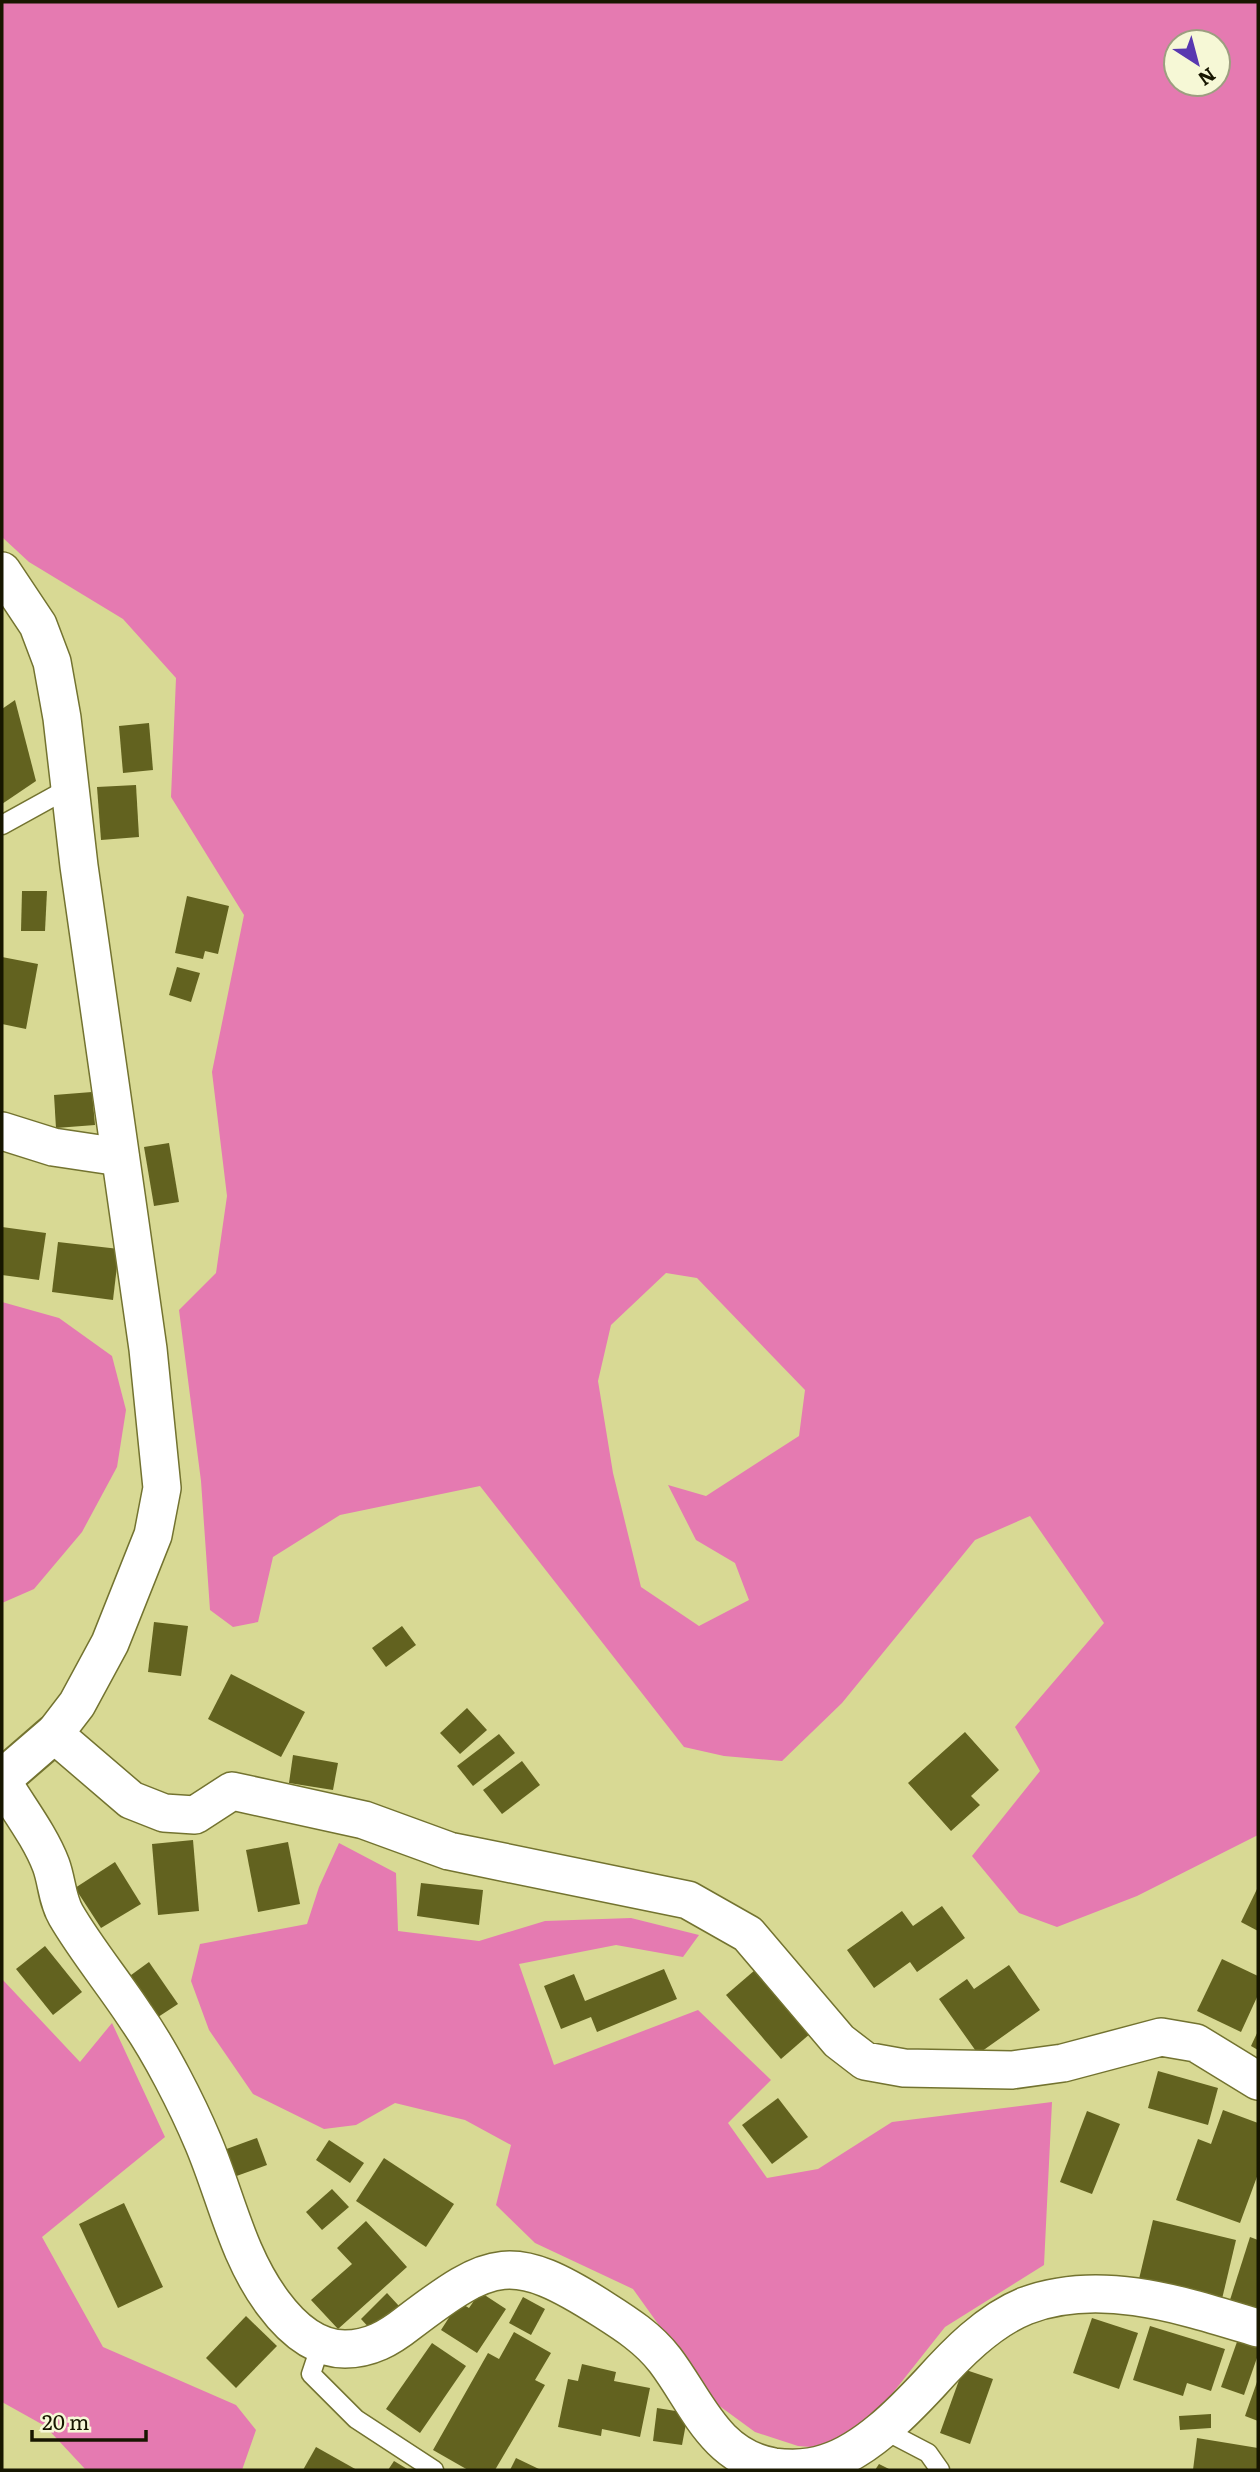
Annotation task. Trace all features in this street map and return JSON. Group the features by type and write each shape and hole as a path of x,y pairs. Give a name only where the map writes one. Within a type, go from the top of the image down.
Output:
{"street":[{"path":"2,571 38,625 52,662 148,1349 162,1488 153,1535 120,1621 77,1704 54,1734 2,1780 50,1862 63,1911 141,2023 203,2141 241,2248 274,2305 302,2335 321,2344 341,2349 374,2345 478,2276 499,2269 537,2273 589,2300 638,2331 665,2360 710,2429 726,2446 752,2463 809,2468 832,2462 882,2429 959,2351 1022,2307 1052,2298 1099,2294 1137,2297 1189,2307 1258,2328"},
{"path":"2,1131 53,1147 120,1157"},
{"path":"54,1734 131,1800 164,1813 195,1815 232,1791 364,1820 449,1851 688,1900 748,1934 839,2041 865,2061 904,2068 1012,2070 1063,2063 1161,2037 1196,2043 1258,2081"}],"lane":[{"path":"2,825 69,788"},
{"path":"321,2344 311,2374 356,2419 434,2470"},
{"path":"882,2429 928,2453 940,2470"}],"shaded area":[{"path":"2,2 1258,2 1258,1835 1137,1896 1057,1927 1019,1913 972,1856 1040,1771 1015,1727 1104,1623 1030,1516 975,1540 842,1703 782,1761 724,1756 684,1747 480,1486 340,1515 273,1557 258,1622 233,1627 210,1610 201,1481 179,1310 216,1273 227,1196 212,1072 244,915 171,797 176,678 123,619 29,562 2,537","holes":["666,1273 697,1278 805,1390 799,1436 706,1496 668,1485 696,1540 735,1563 749,1600 699,1626 641,1587 613,1473 598,1381 611,1325"]},
{"path":"2,1302 59,1318 112,1356 126,1410 117,1467 82,1532 34,1589 2,1603"},
{"path":"339,1843 396,1873 398,1931 479,1941 545,1921 631,1918 699,1935 683,1957 616,1945 519,1964 554,2065 698,2010 771,2080 728,2123 767,2178 818,2169 892,2122 1052,2102 1044,2265 945,2327 865,2428 823,2448 798,2446 755,2432 714,2402 633,2289 535,2243 496,2205 511,2145 465,2120 395,2103 356,2125 324,2129 253,2094 209,2030 191,1981 200,1944 307,1924 319,1887"},
{"path":"2,1979 80,2062 112,2023 165,2137 42,2237 103,2347 236,2405 256,2430 242,2470 86,2470 45,2426 2,2402"}],"building":[{"path":"15,700 36,781 2,804 2,709"},
{"path":"149,723 153,770 123,773 119,726"},
{"path":"136,785 139,837 101,840 97,787"},
{"path":"22,891 47,891 45,931 21,931"},
{"path":"187,896 229,906 218,954 205,951 203,959 175,953"},
{"path":"2,957 38,964 26,1029 2,1024"},
{"path":"177,967 200,973 191,1002 169,995"},
{"path":"92,1092 95,1125 56,1128 54,1095"},
{"path":"169,1143 179,1202 154,1206 144,1147"},
{"path":"2,1227 46,1233 39,1280 2,1275"},
{"path":"58,1242 119,1249 113,1300 52,1292"},
{"path":"154,1622 188,1626 181,1676 148,1672"},
{"path":"402,1626 416,1645 386,1667 372,1648"},
{"path":"231,1674 305,1712 281,1757 208,1719"},
{"path":"467,1708 487,1730 460,1754 440,1733"},
{"path":"965,1732 999,1770 971,1796 980,1805 951,1831 908,1783"},
{"path":"499,1734 515,1753 473,1786 457,1766"},
{"path":"293,1755 338,1763 333,1790 289,1783"},
{"path":"522,1761 540,1785 502,1814 483,1790"},
{"path":"193,1840 199,1911 158,1915 152,1844"},
{"path":"288,1842 300,1904 258,1912 246,1850"},
{"path":"115,1862 141,1904 101,1928 75,1888"},
{"path":"421,1883 483,1890 479,1925 417,1916"},
{"path":"1258,1887 1258,1931 1241,1922"},
{"path":"942,1906 965,1938 917,1972 910,1962 874,1988 847,1950 902,1911 913,1926"},
{"path":"45,1946 82,1992 53,2015 16,1969"},
{"path":"1222,1959 1258,1976 1258,1995 1241,2032 1197,2011"},
{"path":"149,1962 178,2004 155,2019 127,1978"},
{"path":"1009,1965 1040,2010 978,2054 939,1999 967,1979 974,1989"},
{"path":"664,1969 677,1999 597,2032 591,2017 561,2029 544,1986 574,1974 585,2001"},
{"path":"755,1970 811,2033 781,2059 726,1995"},
{"path":"1258,2031 1258,2050 1251,2046"},
{"path":"1158,2071 1218,2088 1208,2125 1148,2108"},
{"path":"778,2098 808,2137 772,2164 742,2125"},
{"path":"1223,2110 1258,2123 1258,2174 1240,2223 1176,2200 1198,2139 1211,2144"},
{"path":"1087,2111 1120,2124 1092,2194 1060,2182"},
{"path":"257,2138 267,2165 231,2178 221,2151"},
{"path":"329,2140 364,2163 350,2183 316,2160"},
{"path":"384,2158 454,2204 426,2247 356,2201"},
{"path":"332,2189 349,2207 322,2230 306,2212"},
{"path":"124,2203 163,2287 118,2308 79,2224"},
{"path":"1153,2220 1236,2240 1222,2299 1139,2279"},
{"path":"366,2221 407,2267 338,2329 311,2300 352,2264 337,2248"},
{"path":"1250,2237 1258,2240 1258,2312 1229,2303"},
{"path":"480,2292 506,2309 477,2353 441,2330 459,2302 469,2308"},
{"path":"387,2293 399,2306 373,2332 361,2319"},
{"path":"523,2297 545,2309 531,2335 509,2323"},
{"path":"246,2316 277,2346 236,2388 206,2358"},
{"path":"1092,2318 1138,2333 1119,2389 1073,2373"},
{"path":"1150,2326 1225,2349 1211,2391 1187,2383 1183,2396 1133,2380"},
{"path":"514,2332 551,2353 535,2380 545,2385 495,2470 468,2470 433,2450 488,2353 499,2359"},
{"path":"1238,2339 1258,2346 1258,2355 1244,2395 1221,2387"},
{"path":"432,2343 466,2366 420,2433 386,2409"},
{"path":"582,2364 616,2372 614,2381 650,2388 640,2437 602,2429 601,2436 558,2427 568,2379 578,2381"},
{"path":"963,2369 993,2379 970,2444 940,2433"},
{"path":"1258,2379 1258,2421 1245,2416"},
{"path":"657,2408 688,2413 682,2445 653,2441"},
{"path":"1211,2414 1211,2428 1180,2430 1179,2416"},
{"path":"1197,2438 1258,2448 1258,2470 1193,2470"},
{"path":"316,2447 357,2470 303,2470"},
{"path":"516,2458 541,2470 510,2470"},
{"path":"394,2461 409,2470 388,2470"},
{"path":"879,2464 891,2470 875,2470"}]}
